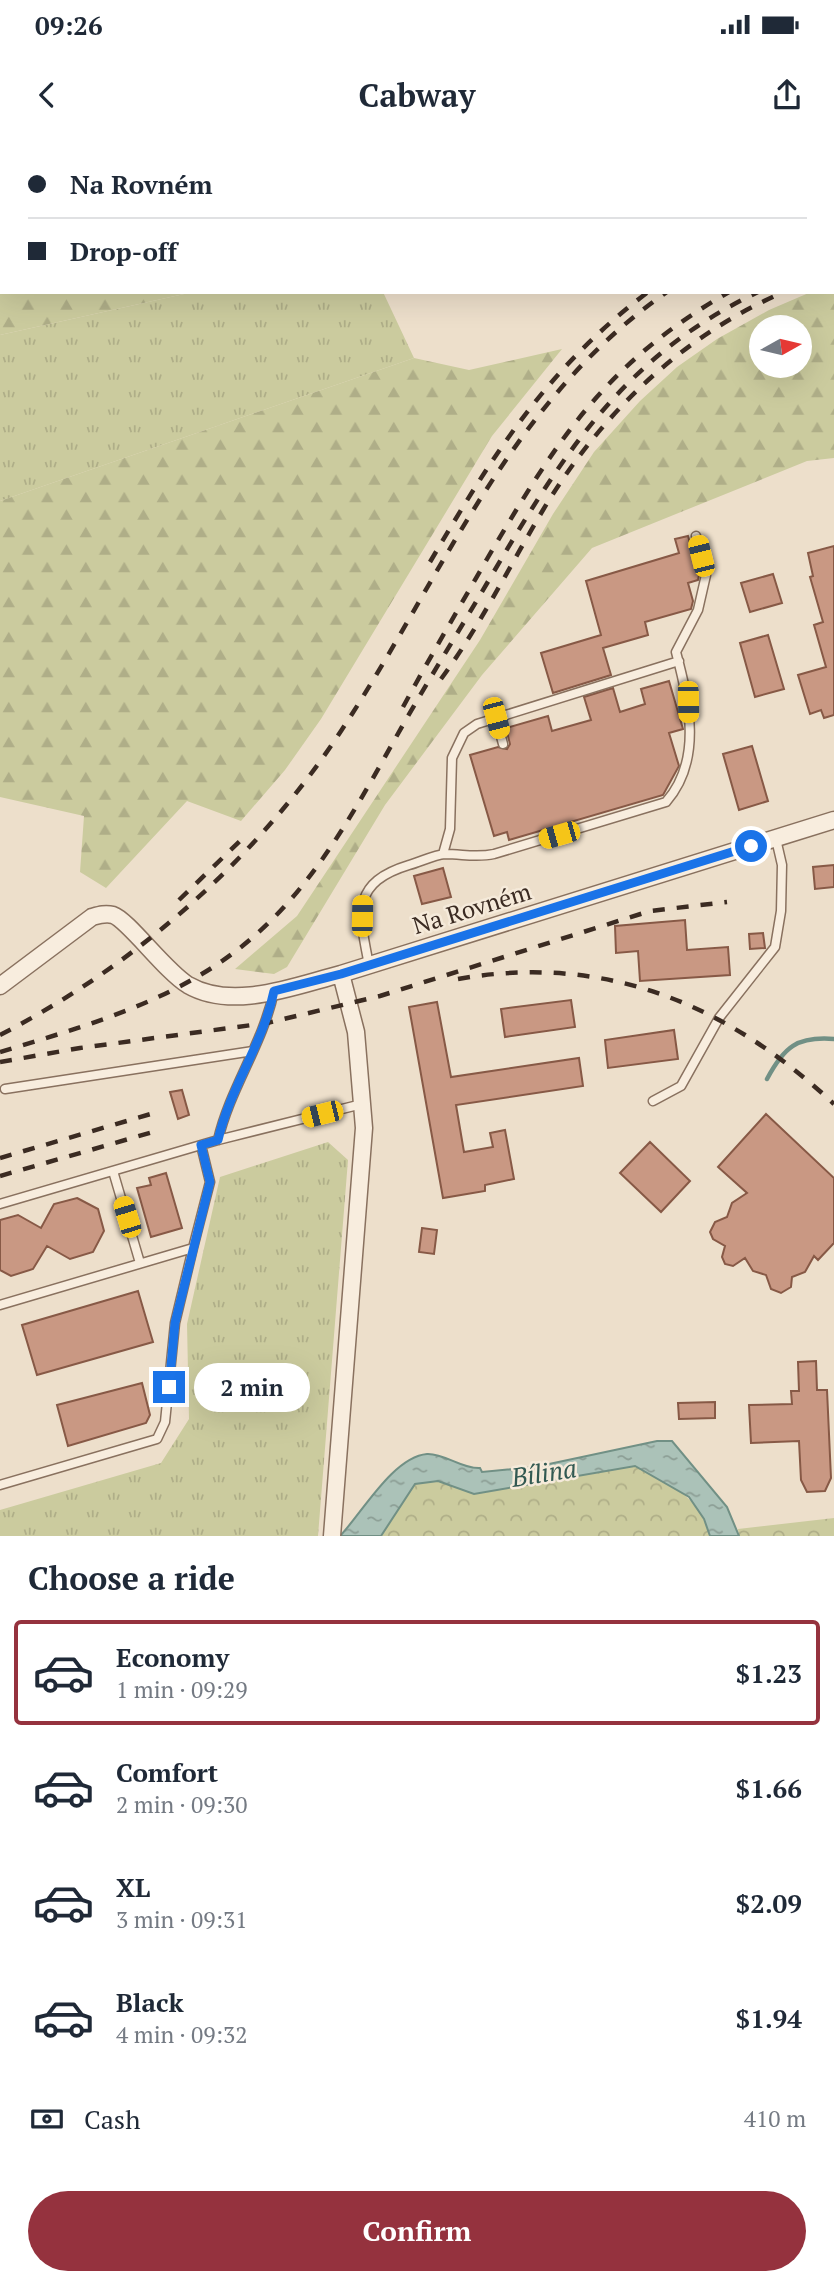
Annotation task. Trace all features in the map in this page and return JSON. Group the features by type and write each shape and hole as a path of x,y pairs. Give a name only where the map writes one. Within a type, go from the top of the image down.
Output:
{"street":[{"name":"Na Rovném","path":"0,986 92,918 102,914 120,919 170,971 204,992 224,996 274,991 341,974 834,820"},
{"path":"332,1531 365,1128 356,1032 341,974"}],"lane":[{"path":"369,965 362,931 363,900 376,878 443,854 475,858 494,854 666,802 686,773 689,753 688,702 676,652 698,610 706,575 696,537"},
{"path":"443,854 450,829 452,758 464,733 496,718 679,661"},
{"path":"496,718 503,744"},
{"path":"653,1101 681,1086 719,1018 775,947 781,911 782,865 776,839"},
{"path":"218,1140 225,1113 267,1023 274,991"},
{"path":"5,1089 253,1051"},
{"path":"0,1204 218,1140 362,1104"},
{"path":"0,1485 157,1439 165,1422 175,1323 210,1182 201,1145"},
{"path":"113,1171 140,1264"},
{"path":"0,1306 193,1248"}],"green space":[{"path":"0,294 184,294 0,335"},
{"path":"184,294 384,294 414,358 0,501 0,335"},
{"path":"806,294 834,294 834,458 807,461 592,548 482,675 385,805 287,967 274,974 235,969 297,916 480,640 553,514 594,452 640,401 677,367 717,339 749,321 749,378 812,378 812,315 760,315"},
{"path":"562,349 492,436 321,719 285,770 241,821 187,801 106,888 80,872 84,816 0,797 0,501 414,358 469,370"},
{"path":"328,1142 348,1160 318,1536 0,1536 0,1510 161,1463 189,1419 187,1324 220,1177"},
{"path":"635,1466 690,1500 698,1509 710,1536 381,1536 415,1484 438,1481 474,1494"},
{"path":"834,1518 834,1536 739,1536 738,1529"}],"water":[{"name":"Bílina","path":"657,1441 672,1441 727,1507 739,1536 710,1536 704,1519 689,1497 635,1466 474,1494 438,1481 415,1484 381,1536 340,1536 390,1475 414,1457 433,1454 480,1468 482,1472 535,1467"}],"building":[{"path":"688,536 699,575 698,580 688,583 693,601 691,609 645,622 648,635 603,648 611,675 553,693 541,653 601,635 586,581 679,553 675,539"},
{"path":"834,546 834,715 824,718 821,710 810,714 798,675 826,667 814,625 823,622 810,577 813,576 808,553"},
{"path":"773,574 782,603 750,612 741,583"},
{"path":"768,635 784,689 755,697 740,643"},
{"path":"669,681 683,729 669,733 679,766 663,795 509,840 507,832 494,836 470,755 498,747 507,749 510,744 506,728 548,716 552,731 591,720 584,697 613,688 620,712 645,704 641,689"},
{"path":"752,746 768,801 739,810 723,754"},
{"path":"834,865 834,887 815,889 813,867"},
{"path":"443,868 451,897 422,904 414,876"},
{"path":"685,920 687,950 728,947 730,975 640,981 638,951 616,953 615,926"},
{"path":"763,933 765,948 750,949 749,934"},
{"path":"571,1000 575,1027 505,1037 501,1009"},
{"path":"437,1002 451,1077 579,1058 583,1086 456,1105 464,1152 493,1147 490,1133 505,1130 514,1179 485,1185 485,1191 443,1198 409,1007"},
{"path":"674,1030 678,1059 608,1068 605,1040"},
{"path":"182,1090 189,1115 178,1119 170,1092"},
{"path":"766,1114 834,1178 834,1243 818,1260 814,1256 805,1272 792,1277 791,1287 781,1293 771,1289 766,1275 753,1271 745,1258 733,1266 725,1264 722,1257 725,1246 713,1239 710,1232 715,1222 727,1217 732,1203 747,1193 718,1167"},
{"path":"650,1142 690,1181 661,1212 620,1173"},
{"path":"166,1173 182,1228 151,1237 137,1188 151,1185 149,1178"},
{"path":"77,1198 98,1209 104,1231 93,1252 70,1259 47,1246 33,1269 11,1276 0,1270 0,1220 18,1215 41,1228 54,1204"},
{"path":"422,1228 437,1230 434,1254 419,1252"},
{"path":"138,1291 153,1342 37,1375 22,1325"},
{"path":"816,1361 817,1390 827,1390 831,1478 825,1491 807,1492 801,1480 799,1441 751,1443 749,1405 792,1404 791,1391 799,1391 798,1362"},
{"path":"142,1383 150,1415 146,1423 68,1446 57,1405"},
{"path":"715,1402 715,1418 679,1419 678,1403"}],"waterway":[{"path":"767,1079 779,1059 793,1046 810,1039 834,1039"}],"railway":[{"path":"430,562 476,486 524,416 580,352 646,294"},
{"path":"0,1035 99,976 146,942 190,905 271,823 308,778 341,731 378,673 447,553 521,438 564,385 612,336 664,294"},
{"path":"403,707 512,516 562,441 616,376 686,319 726,294"},
{"path":"0,1052 67,1032 164,994 224,960 275,917 314,870 349,819 513,539 568,454 631,380 668,347 710,318 754,294"},
{"path":"441,679 565,475 617,411 646,382 711,331 780,294"},
{"path":"179,900 244,837"},
{"path":"0,1062 80,1048 267,1023 380,996 650,911 727,902"},
{"path":"458,979 512,973 564,974 613,981 661,994 707,1014 751,1039 793,1069 834,1104"},
{"path":"0,1158 154,1113"},
{"path":"0,1176 160,1130"}],"route":[{"path":"169,1387 175,1323 210,1182 201,1145 218,1140 225,1113 267,1023 274,991 341,974 751,846"}]}
